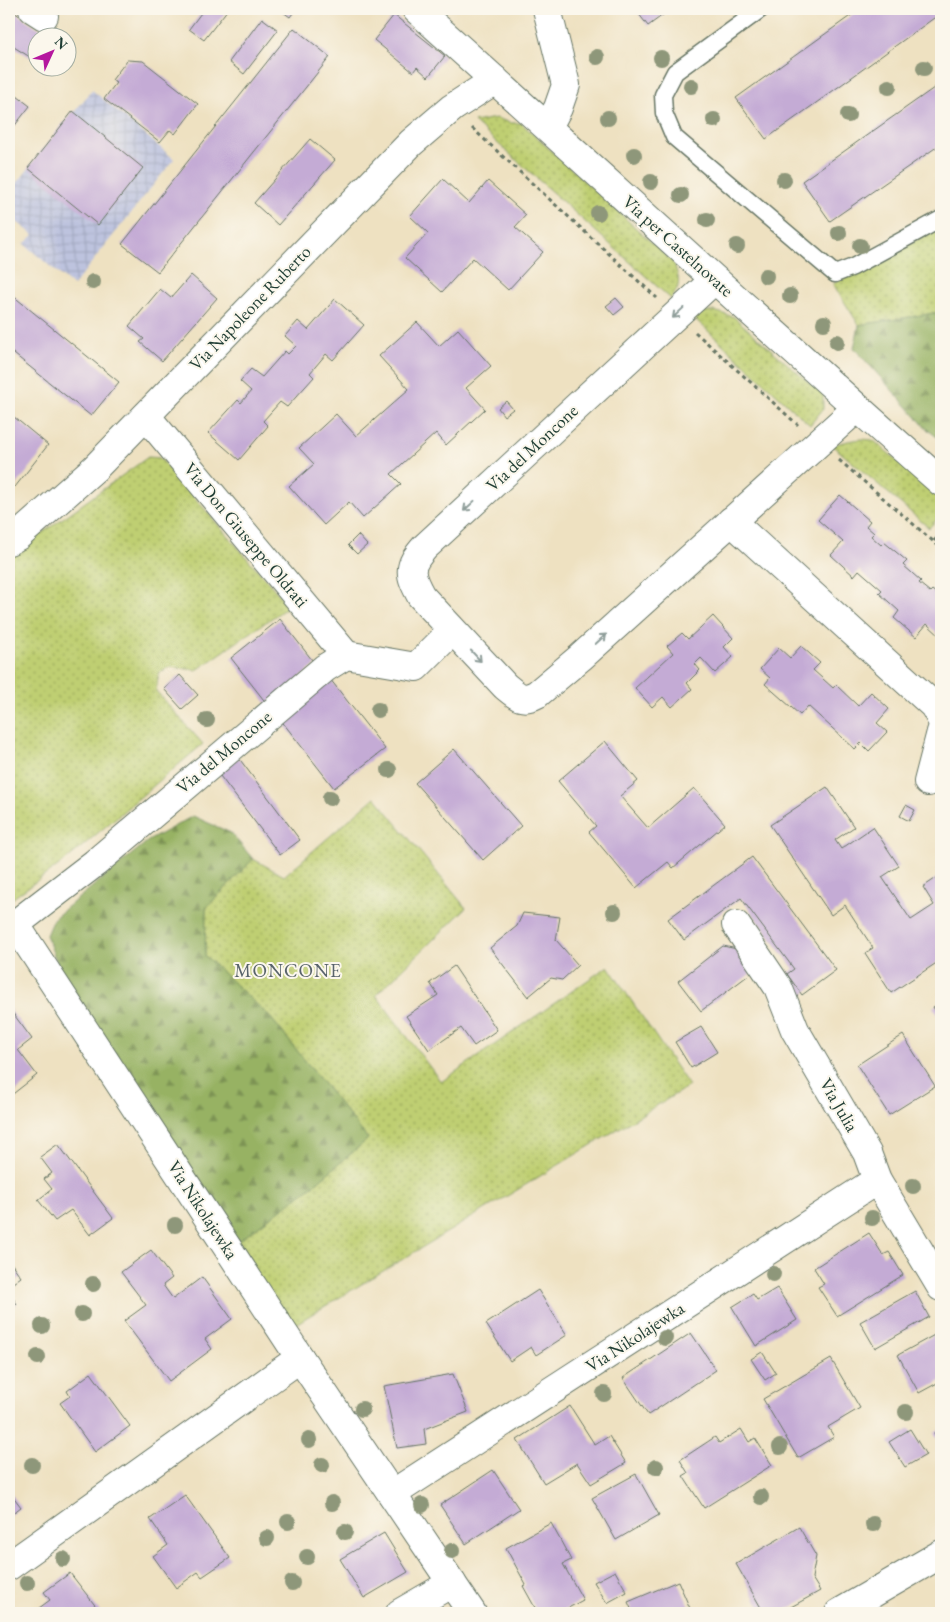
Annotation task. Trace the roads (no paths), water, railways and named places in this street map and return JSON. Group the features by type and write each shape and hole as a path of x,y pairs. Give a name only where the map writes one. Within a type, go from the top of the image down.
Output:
{"street":[{"name":"Via per Castelnovate","path":"416,9 548,127 714,280 941,482"},
{"path":"547,9 566,85 558,108 548,127"},
{"name":"Via Napoleone Ruberto","path":"9,541 18,536 51,508 95,468 411,143 452,108 495,80"},
{"name":"Via del Moncone","path":"714,280 417,556 410,571 421,596 505,686 518,697 529,698 537,694 581,657 857,408"},
{"name":"Via Don Giuseppe Oldrati","path":"146,416 346,655"},
{"path":"731,521 934,706 941,719"},
{"path":"346,655 416,667 452,631"},
{"name":"Via del Moncone","path":"12,927 95,863 325,668 346,655"},
{"path":"928,782 941,732"},
{"name":"Via Julia","path":"736,925 778,987 795,1030 867,1153 877,1180 941,1287"},
{"name":"Via Nikolajewka","path":"12,927 472,1613"},
{"name":"Via Nikolajewka","path":"392,1494 877,1180"},
{"path":"9,1566 300,1358"},
{"path":"839,1613 941,1554"},
{"path":"400,1613 452,1583"}],"lane":[{"path":"761,9 674,72 663,95 664,113 674,137 835,274 853,267 941,219"}],"district":[{"name":"MONCONE","path":"288,970"}]}
